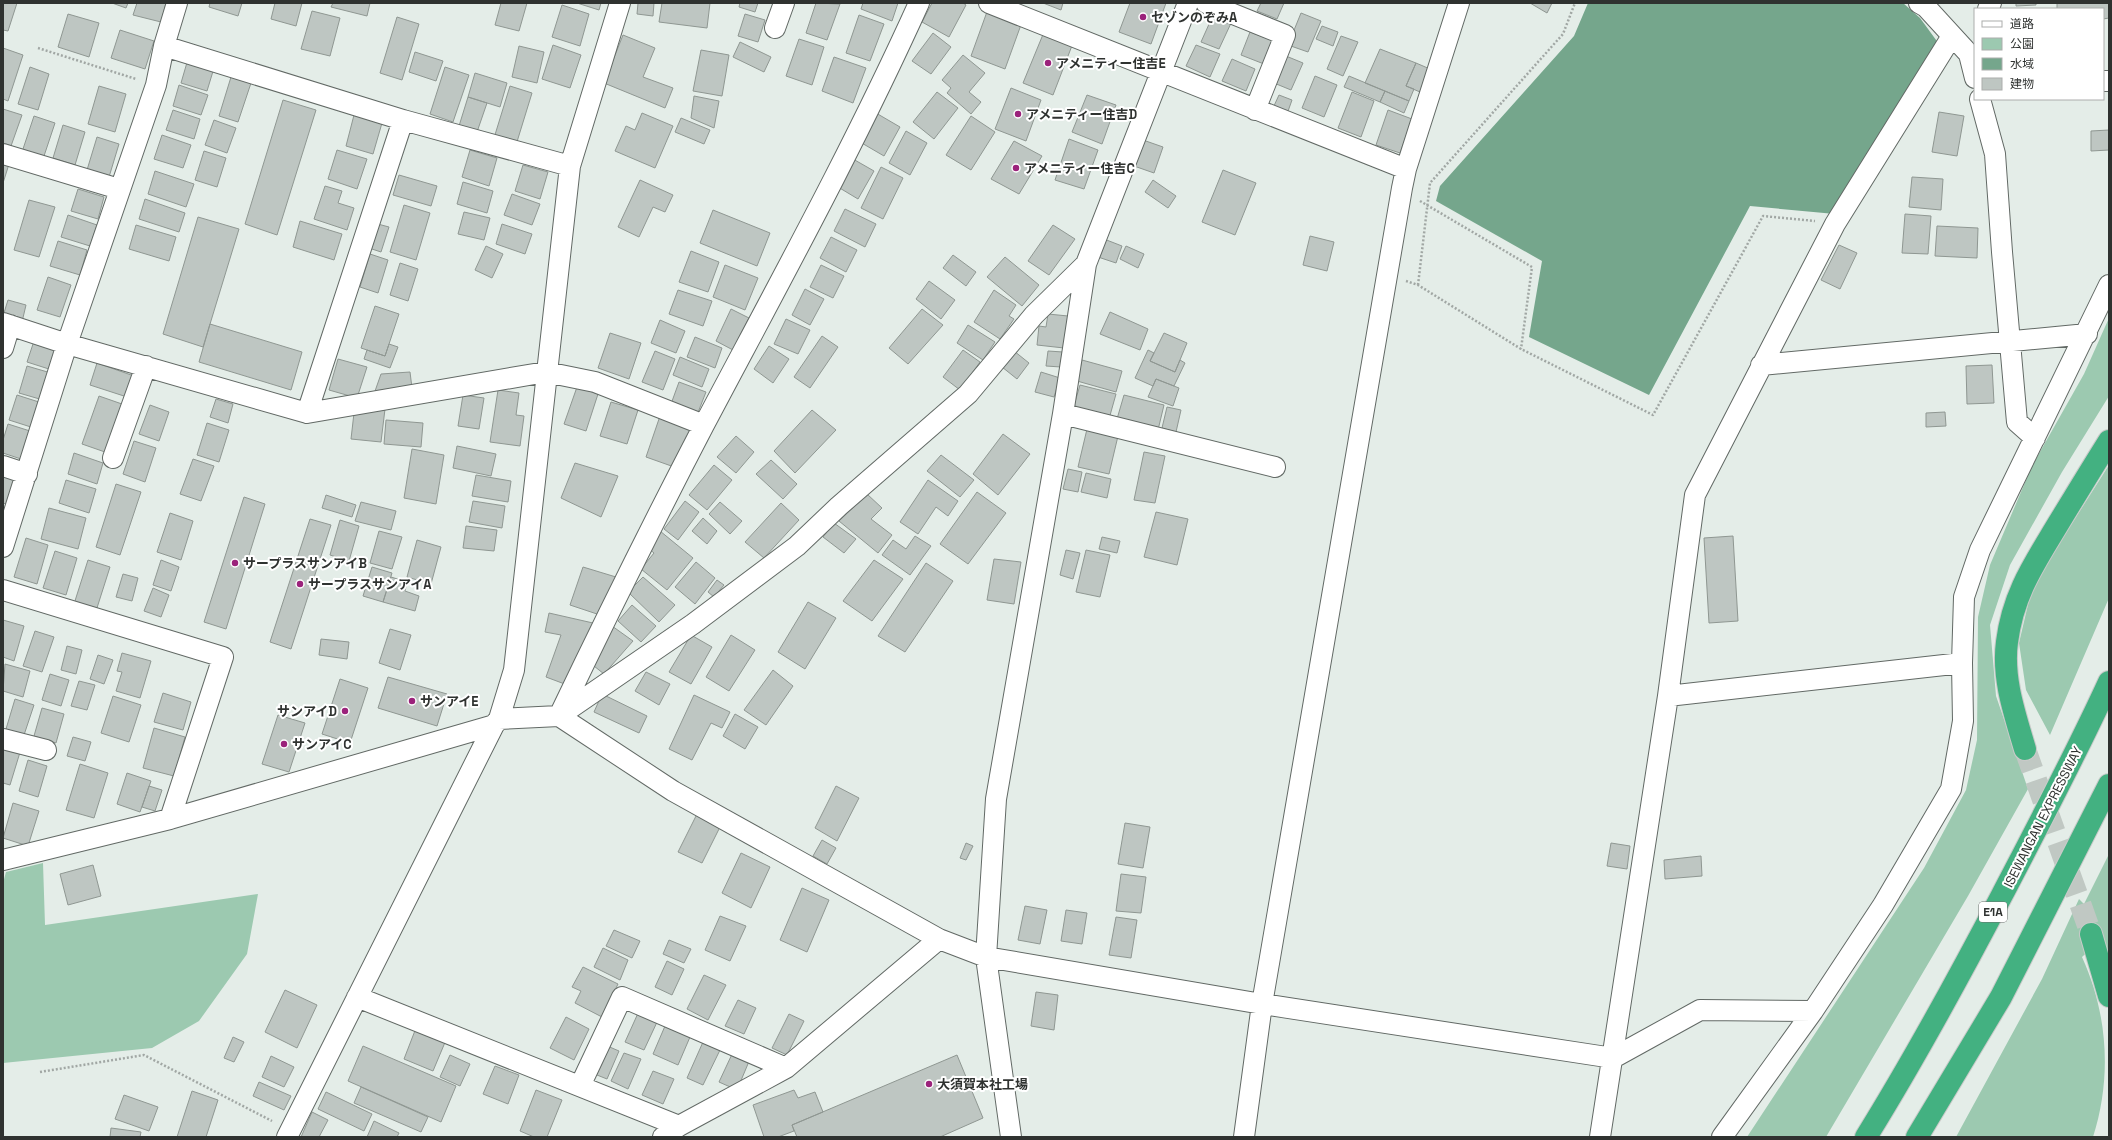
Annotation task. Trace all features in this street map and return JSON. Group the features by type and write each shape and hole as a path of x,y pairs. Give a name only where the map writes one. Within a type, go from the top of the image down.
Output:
{"highway":[{"path":"2025,749 2012,705 2007,673 2006,643 2014,608 2023,582 2109,441"},
{"name":"ISEWANGAN EXPRESSWAY","path":"1866,1137 1893,1094 1963,969 2074,759 2109,682"},
{"path":"1933,1137 2001,997 2109,785"},
{"path":"2092,934 2109,996"},
{"path":"1917,1137 2001,997"}],"street":[{"path":"3,547 67,344 156,85 164,46 177,3"},
{"path":"289,1134 497,722 514,670 570,166 620,3"},
{"path":"775,28 784,3"},
{"path":"559,716 617,595 704,425 798,249 891,66 919,3"},
{"path":"989,3 1255,110 1406,168"},
{"path":"1011,1137 986,957 996,799 1063,414 1086,264 1160,71 1188,3"},
{"path":"1206,3 1285,35 1255,110"},
{"path":"1244,1137 1262,1004 1402,188 1406,168 1459,3"},
{"path":"1919,3 1926,7 1952,36 1972,47 1974,68"},
{"path":"1600,1137 1668,696 1695,495 1835,224 1952,36"},
{"path":"164,46 403,120 570,166"},
{"path":"1980,100 1995,154 2002,252 2018,422 2035,438"},
{"path":"307,413 403,120"},
{"path":"3,154 119,189"},
{"path":"3,860 170,819 497,722 559,716 693,624 797,546 839,506 968,394 1034,315 1086,264"},
{"path":"1722,1137 1814,1011 1882,905 1951,789 1963,721 1962,663 1964,597 1980,550 2087,334 2109,285"},
{"path":"3,348 7,324 67,344 307,413 546,372 595,382 704,425"},
{"path":"1761,365 2087,334"},
{"path":"113,458 146,366"},
{"path":"1063,414 1275,466"},
{"path":"3,466 27,474"},
{"path":"3,590 223,657 170,819"},
{"path":"1668,696 1962,663"},
{"path":"559,716 673,791 939,939 986,957 1262,1004 1613,1058 1700,1010 1814,1011"},
{"path":"3,739 46,750"},
{"path":"357,997 580,1086 671,1132 786,1068 939,939"},
{"path":"580,1086 622,997 786,1068"}],"path":[{"path":"1418,285 1430,183 1563,34 1575,3"},
{"path":"38,48 156,85"},
{"path":"1402,188 1428,206 1532,266 1521,349"},
{"path":"1387,275 1418,285 1521,349 1653,415 1763,216 1835,224"},
{"path":"40,1072 144,1055 289,1134"}],"green space":[{"path":"2109,318 2109,396 2062,472 2010,565 1990,625 1996,696 2028,789 1968,896 1826,1137 1747,1137 1924,868 1966,790 1977,740 1978,617 1990,565 2032,466 2084,374"},
{"path":"2109,465 2109,598 2050,735 2026,690 2019,643 2030,596 2050,558"},
{"path":"2109,854 2109,956 2098,942 2082,957 2091,979 2097,1001 2102,1023 2104,1046 2105,1069 2103,1092 2093,1137 1956,1137 2042,979 2079,899 2084,904"},
{"path":"43,863 45,925 258,894 247,954 199,1021 152,1048 3,1063 3,883 6,872"}],"water":[{"path":"1588,3 1903,3 1920,18 1939,44 1835,214 1750,206 1649,395 1529,337 1542,261 1436,201 1440,186 1574,36"}],"building":[{"path":"3,3 17,3 8,31 3,30"},
{"path":"112,3 128,3 126,8"},
{"path":"137,3 166,3 161,22 133,15"},
{"path":"210,3 242,3 238,16 209,7"},
{"path":"275,3 302,3 296,26 271,19"},
{"path":"333,3 370,3 367,16 331,7"},
{"path":"501,3 527,3 519,31 495,25"},
{"path":"577,3 601,3 599,10"},
{"path":"638,3 654,3 653,16 637,14"},
{"path":"662,3 710,3 707,28 659,22"},
{"path":"740,3 758,3 755,12 739,7"},
{"path":"816,3 840,4 827,40 806,33"},
{"path":"863,3 898,3 892,21 861,9"},
{"path":"932,3 963,3 966,5 949,37 922,22"},
{"path":"1043,3 1063,3 1061,10"},
{"name":"セゾンのぞみA","path":"1130,3 1166,3 1151,44 1119,32"},
{"path":"1261,3 1284,3 1277,19 1257,11"},
{"path":"1530,3 1552,3 1547,13"},
{"path":"2016,3 2036,3 2036,5 2016,6"},
{"path":"2057,3 2109,3 2109,18 2104,19 2104,8 2057,8"},
{"path":"562,5 589,14 580,46 552,37"},
{"path":"988,9 1022,22 1005,69 971,56"},
{"path":"312,11 340,18 330,56 301,49"},
{"path":"1214,13 1232,21 1219,49 1201,42"},
{"path":"1301,13 1321,21 1308,52 1288,45"},
{"path":"68,14 99,23 89,57 58,47"},
{"path":"745,14 765,20 758,42 738,36"},
{"path":"859,15 884,24 870,61 846,53"},
{"path":"397,17 419,24 402,80 380,73"},
{"path":"1322,26 1338,32 1333,46 1316,39"},
{"path":"120,30 154,41 145,69 111,58"},
{"name":"アメニティー住吉E","path":"1044,32 1073,43 1053,95 1023,83"},
{"path":"1250,32 1274,41 1264,64 1241,55"},
{"path":"933,33 951,47 931,74 912,61"},
{"path":"623,35 655,48 643,77 673,88 665,108 604,83"},
{"path":"1341,36 1358,42 1343,76 1327,69"},
{"path":"799,39 824,47 812,85 786,76"},
{"path":"740,42 771,57 764,72 733,57"},
{"path":"553,45 581,55 570,88 542,79"},
{"path":"1196,45 1220,54 1210,77 1186,66"},
{"path":"519,46 544,52 537,83 512,77"},
{"path":"3,48 23,55 8,101 3,99"},
{"path":"1380,49 1416,63 1406,86 1414,89 1409,101 1365,83"},
{"path":"701,50 729,55 722,96 693,91"},
{"path":"415,52 443,61 436,81 409,72"},
{"path":"963,55 985,73 969,92 981,102 971,114 947,93 951,88 942,80"},
{"path":"1286,56 1303,63 1291,90 1274,83"},
{"path":"834,57 866,68 853,103 822,91"},
{"path":"188,59 214,68 207,91 181,83"},
{"path":"1232,59 1255,69 1246,91 1222,81"},
{"path":"1416,63 1430,69 1420,92 1406,86"},
{"path":"30,67 49,74 38,110 18,104"},
{"path":"445,67 469,75 453,122 430,114"},
{"path":"475,73 507,83 500,107 468,97"},
{"path":"1315,76 1337,85 1324,117 1302,108"},
{"path":"1349,76 1385,91 1380,102 1344,87"},
{"path":"231,77 251,83 238,122 219,116"},
{"path":"179,85 208,95 201,115 173,106"},
{"path":"99,86 126,94 115,132 88,124"},
{"path":"510,86 532,93 516,145 494,138"},
{"name":"アメニティー住吉D","path":"1011,88 1041,100 1026,141 995,129"},
{"path":"1385,91 1409,101 1404,113 1380,102"},
{"path":"937,92 958,108 934,139 913,122"},
{"path":"1352,92 1374,101 1361,137 1338,128"},
{"path":"1087,95 1116,105 1102,144 1072,132"},
{"path":"1279,95 1292,100 1287,114 1273,108"},
{"path":"694,96 719,101 714,128 691,118"},
{"path":"468,97 487,103 477,132 459,126"},
{"path":"283,100 316,110 277,235 245,224"},
{"path":"3,109 22,115 11,146 3,143"},
{"path":"173,110 200,119 194,139 166,130"},
{"path":"1388,110 1412,119 1400,153 1376,145"},
{"path":"1939,112 1964,116 1957,156 1932,152"},
{"path":"642,113 673,126 655,168 615,151 626,126 635,130"},
{"path":"876,113 900,127 884,156 860,142"},
{"path":"354,115 382,123 373,154 346,146"},
{"path":"34,116 55,123 43,159 22,152"},
{"path":"971,116 995,132 971,170 946,155"},
{"path":"681,118 710,130 704,144 675,132"},
{"path":"214,120 236,128 227,153 205,145"},
{"path":"63,125 85,132 75,165 53,158"},
{"path":"2109,130 2109,150 2091,151 2091,131"},
{"path":"906,131 927,143 910,175 889,163"},
{"path":"162,135 191,145 183,168 154,159"},
{"path":"97,137 119,144 109,177 87,170"},
{"path":"1069,139 1098,150 1084,189 1055,180"},
{"path":"1143,140 1163,147 1154,173 1134,166"},
{"name":"アメニティー住吉C","path":"1014,141 1042,156 1019,194 991,179"},
{"path":"337,150 367,159 357,189 328,179"},
{"path":"470,150 497,158 489,186 462,177"},
{"path":"204,151 226,158 217,187 195,180"},
{"path":"3,159 10,161 3,183"},
{"path":"853,159 874,171 858,199 838,187"},
{"path":"523,165 548,172 540,199 515,191"},
{"path":"881,167 903,178 883,219 861,208"},
{"path":"1223,170 1256,183 1235,235 1202,222"},
{"path":"155,171 194,184 186,207 148,194"},
{"path":"399,175 437,186 431,206 393,195"},
{"path":"1912,177 1943,179 1941,210 1909,207"},
{"path":"640,180 673,195 665,212 653,207 639,237 618,227"},
{"path":"1153,180 1176,196 1168,208 1145,192"},
{"path":"463,182 493,191 487,213 457,204"},
{"path":"325,186 342,191 338,203 354,208 347,230 314,219"},
{"path":"78,189 104,197 98,219 71,211"},
{"path":"512,194 540,204 532,225 504,215"},
{"path":"145,199 185,213 179,232 139,219"},
{"path":"29,200 55,207 39,257 14,250"},
{"path":"404,205 430,213 416,260 390,252"},
{"path":"845,209 876,224 865,247 834,231"},
{"path":"713,210 770,233 757,266 700,243"},
{"path":"464,212 490,218 484,240 458,234"},
{"path":"1905,214 1931,216 1928,254 1902,253"},
{"path":"68,215 97,225 90,246 61,237"},
{"path":"198,217 239,229 203,347 163,334"},
{"path":"300,221 342,234 334,260 293,247"},
{"path":"374,223 389,227 381,252 366,247"},
{"path":"502,224 532,234 525,254 496,244"},
{"path":"136,225 176,237 169,261 129,249"},
{"path":"1053,225 1075,239 1049,275 1028,261"},
{"path":"1937,226 1978,228 1977,258 1935,256"},
{"path":"1310,236 1334,242 1327,271 1303,265"},
{"path":"831,237 857,250 846,272 820,258"},
{"path":"1104,239 1122,246 1116,263 1098,257"},
{"path":"58,241 87,250 80,275 50,266"},
{"path":"1839,245 1857,253 1840,289 1821,280"},
{"path":"486,246 503,254 492,278 475,270"},
{"path":"1126,246 1144,254 1138,268 1120,259"},
{"path":"691,251 719,262 708,292 679,282"},
{"path":"370,254 388,260 378,293 360,287"},
{"path":"953,255 976,272 966,286 943,268"},
{"path":"1005,257 1039,285 1022,306 987,277"},
{"path":"400,263 418,269 408,301 390,295"},
{"path":"725,265 758,278 745,310 713,297"},
{"path":"821,265 844,276 833,298 810,287"},
{"path":"48,277 71,285 60,317 37,310"},
{"path":"929,281 955,300 941,319 916,299"},
{"path":"805,289 824,299 810,325 792,315"},
{"path":"678,290 712,301 703,326 669,314"},
{"path":"994,290 1016,305 1009,316 1014,319 1000,339 974,322"},
{"path":"8,300 26,305 22,322 3,316"},
{"path":"375,306 399,314 385,356 361,348"},
{"path":"731,309 749,318 733,350 716,341"},
{"path":"922,309 943,325 908,364 889,348"},
{"path":"1110,312 1148,329 1140,350 1100,334"},
{"path":"1048,314 1068,316 1064,348 1037,345 1039,326 1046,327"},
{"path":"786,319 810,330 798,354 774,344"},
{"path":"660,320 685,331 676,353 651,343"},
{"path":"210,324 302,352 291,390 199,362"},
{"path":"968,325 995,342 983,360 957,343"},
{"path":"610,333 641,343 629,379 598,368"},
{"path":"1164,333 1187,343 1175,372 1150,361"},
{"path":"822,336 838,347 810,388 794,377"},
{"path":"695,337 722,348 715,368 687,357"},
{"path":"35,338 59,345 52,370 27,362"},
{"path":"389,344 398,347 390,368 364,359 367,350 385,356"},
{"path":"769,346 789,359 773,383 754,369"},
{"path":"963,350 980,362 960,390 943,377"},
{"path":"1148,350 1154,353 1150,361 1175,372 1180,360 1185,363 1174,386 1156,379 1153,386 1135,378"},
{"path":"655,351 675,359 663,390 642,382"},
{"path":"1014,351 1029,363 1017,379 1002,367"},
{"path":"1048,351 1063,352 1061,367 1046,366"},
{"path":"680,357 709,369 702,387 673,375"},
{"path":"338,359 367,367 357,398 329,390"},
{"path":"1082,360 1122,371 1116,392 1077,381"},
{"path":"97,363 134,376 127,397 90,385"},
{"path":"1992,365 1994,403 1967,404 1966,366"},
{"path":"27,366 51,373 43,400 19,393"},
{"path":"410,372 412,388 374,394 381,374"},
{"path":"1041,372 1060,378 1054,397 1035,392"},
{"path":"1156,379 1179,388 1173,406 1148,397"},
{"path":"679,382 706,392 697,415 671,404"},
{"path":"1080,385 1116,394 1109,419 1073,409"},
{"path":"577,387 598,394 586,431 564,424"},
{"path":"498,390 519,393 516,415 524,416 520,446 490,442"},
{"path":"17,395 42,403 34,428 9,420"},
{"path":"463,395 484,398 479,429 458,426"},
{"path":"1124,395 1164,405 1158,430 1117,419"},
{"path":"99,396 122,404 105,452 82,444"},
{"path":"216,399 233,404 228,423 210,417"},
{"path":"611,402 638,410 627,444 600,436"},
{"path":"150,405 169,412 159,441 139,434"},
{"path":"1167,407 1181,410 1176,432 1162,428"},
{"path":"385,409 381,442 351,439 354,413"},
{"path":"812,410 836,430 795,473 774,451"},
{"path":"1945,412 1946,426 1926,427 1926,413"},
{"path":"660,416 691,428 677,468 646,457"},
{"path":"386,420 423,423 421,447 384,444"},
{"path":"207,423 229,430 219,462 197,455"},
{"path":"8,424 30,431 21,459 3,453 3,440"},
{"path":"1087,429 1118,436 1109,474 1078,467"},
{"path":"1003,434 1030,454 998,495 973,474"},
{"path":"736,436 754,452 736,473 717,457"},
{"path":"134,441 156,448 145,482 123,474"},
{"path":"457,446 496,454 491,476 453,468"},
{"path":"412,449 444,455 436,504 404,498"},
{"path":"1144,452 1165,456 1155,503 1134,500"},
{"path":"74,453 103,463 97,484 68,474"},
{"path":"941,455 974,480 960,497 927,471"},
{"path":"193,459 214,466 201,501 180,494"},
{"path":"771,460 797,484 783,499 756,474"},
{"path":"575,463 618,476 601,517 561,498"},
{"path":"714,465 732,480 707,510 689,495"},
{"path":"1068,469 1082,472 1078,492 1063,489"},
{"path":"3,471 19,475 9,505 3,503"},
{"path":"1086,473 1111,479 1107,498 1081,492"},
{"path":"476,475 511,481 508,502 472,496"},
{"path":"66,480 96,489 89,513 59,503"},
{"path":"928,480 958,501 948,516 936,507 918,534 900,522"},
{"path":"116,484 141,492 120,555 96,547"},
{"path":"977,492 1006,513 968,564 940,544"},
{"path":"867,494 882,508 871,519 892,535 878,553 839,521"},
{"path":"326,495 356,505 352,517 322,508"},
{"name":"サープラスサンアイB","path":"244,497 265,504 226,629 204,622"},
{"path":"473,501 505,506 502,528 469,522"},
{"path":"685,501 699,512 678,540 664,529"},
{"path":"361,502 396,511 391,530 355,521"},
{"path":"720,502 742,521 730,534 709,514"},
{"path":"781,503 799,520 764,558 745,542"},
{"path":"49,508 86,518 78,549 41,539"},
{"path":"1156,512 1188,519 1177,565 1144,557"},
{"path":"170,513 193,521 181,560 157,552"},
{"path":"703,518 717,531 707,544 692,531"},
{"name":"サープラスサンアイA","path":"310,519 331,525 291,649 270,642"},
{"path":"340,520 359,526 349,561 330,555"},
{"path":"834,523 856,539 844,553 823,537"},
{"path":"466,526 497,530 494,551 463,548"},
{"path":"379,531 402,537 392,569 370,563"},
{"path":"660,531 693,558 667,590 641,569 654,553 647,547"},
{"path":"915,536 931,546 910,575 882,555 893,540 906,549"},
{"path":"1733,536 1738,621 1709,623 1704,538"},
{"path":"1102,537 1120,541 1117,553 1099,549"},
{"path":"26,538 48,545 37,584 14,577"},
{"path":"417,540 441,547 431,584 407,577"},
{"path":"1066,550 1080,553 1073,579 1060,575"},
{"path":"1086,550 1110,555 1100,597 1076,592"},
{"path":"55,551 77,558 66,595 43,588"},
{"path":"994,559 1021,562 1014,604 987,600"},
{"path":"88,560 110,567 96,611 74,604"},
{"path":"161,560 179,567 171,591 153,585"},
{"path":"874,560 903,579 872,621 843,601"},
{"path":"696,562 715,578 695,604 675,587"},
{"path":"926,563 953,581 905,652 878,636"},
{"path":"372,567 392,573 383,602 363,596"},
{"path":"583,567 616,577 603,616 570,605"},
{"path":"123,574 138,578 132,601 116,597"},
{"path":"391,577 407,582 405,591 419,596 415,611 383,602"},
{"path":"643,577 675,605 659,622 628,592"},
{"path":"717,580 724,585 714,597 708,592"},
{"path":"153,588 169,595 161,617 144,611"},
{"path":"808,602 836,618 805,669 778,652"},
{"path":"632,605 656,626 641,642 618,621"},
{"path":"549,613 593,623 570,686 546,677 561,635 545,632"},
{"path":"3,620 24,626 14,661 3,657"},
{"path":"612,626 633,641 604,674 589,662"},
{"path":"390,629 411,635 400,670 379,663"},
{"path":"35,631 54,637 42,672 23,666"},
{"path":"691,635 712,647 691,684 669,672"},
{"path":"731,635 755,650 729,691 706,677"},
{"path":"321,639 349,642 347,659 319,655"},
{"path":"67,646 82,650 76,674 61,670"},
{"path":"122,653 151,661 140,698 116,691 122,672 117,671"},
{"path":"98,655 113,660 104,684 90,679"},
{"path":"5,664 30,671 23,697 3,691"},
{"path":"773,670 793,686 766,725 744,710"},
{"path":"646,672 670,684 659,705 635,691"},
{"path":"50,674 69,680 61,706 42,700"},
{"name":"サンアイE","path":"388,677 447,694 437,726 378,708"},
{"name":"サンアイD","path":"340,679 368,688 350,743 322,734"},
{"path":"79,681 95,685 87,710 71,706"},
{"path":"163,693 191,702 183,730 154,722"},
{"path":"602,694 647,716 639,733 594,712"},
{"path":"694,695 730,712 722,728 711,723 692,760 669,749"},
{"path":"113,696 141,705 129,742 101,733"},
{"path":"15,699 34,705 24,735 6,729"},
{"path":"42,708 64,714 56,743 34,736"},
{"path":"735,714 758,727 745,749 723,736"},
{"name":"サンアイC","path":"278,715 305,723 289,772 262,764"},
{"path":"154,728 185,737 174,776 143,768"},
{"path":"73,737 91,742 85,761 67,756"},
{"path":"3,744 21,749 10,785 3,783"},
{"path":"28,760 47,766 38,797 19,791"},
{"path":"80,764 108,773 94,818 66,810"},
{"path":"127,773 151,781 140,812 117,804"},
{"path":"149,786 162,790 155,811 142,807"},
{"path":"836,786 859,798 837,841 815,828"},
{"path":"13,803 39,811 28,846 3,838"},
{"path":"697,814 721,825 702,863 678,852"},
{"path":"1125,823 1150,827 1143,868 1118,864"},
{"path":"822,840 836,848 827,864 813,856"},
{"path":"966,843 973,846 966,860 960,858"},
{"path":"1611,843 1630,846 1627,869 1607,866"},
{"path":"741,853 770,867 751,908 722,893"},
{"path":"1701,856 1702,876 1665,879 1664,860"},
{"path":"93,865 101,896 68,905 60,874"},
{"path":"1121,874 1146,877 1141,913 1116,911"},
{"path":"802,888 829,900 807,952 780,940"},
{"path":"1025,906 1047,910 1040,944 1018,940"},
{"path":"1066,910 1087,913 1082,944 1061,941"},
{"path":"720,916 746,926 730,961 705,950"},
{"path":"1116,917 1137,920 1131,958 1109,955"},
{"path":"614,930 640,941 632,958 606,946"},
{"path":"669,940 691,949 684,963 663,954"},
{"path":"603,948 628,960 620,980 594,967"},
{"path":"667,961 684,969 672,995 655,987"},
{"path":"583,967 618,984 602,1017 575,1003 581,991 572,987"},
{"path":"704,975 726,985 708,1020 687,1009"},
{"path":"285,990 317,1005 297,1048 265,1032"},
{"path":"1036,992 1058,995 1054,1030 1031,1026"},
{"path":"738,1000 756,1008 744,1034 725,1026"},
{"path":"639,1011 658,1020 644,1050 625,1042"},
{"path":"789,1014 804,1021 787,1055 772,1048"},
{"path":"566,1017 589,1029 574,1060 550,1048"},
{"path":"665,1026 690,1037 678,1065 653,1054"},
{"path":"416,1028 446,1040 433,1071 404,1059"},
{"path":"233,1037 244,1042 234,1062 224,1058"},
{"path":"703,1042 720,1050 703,1085 687,1078"},
{"path":"605,1045 619,1051 607,1079 592,1073"},
{"path":"363,1046 456,1086 441,1122 348,1081"},
{"path":"733,1052 750,1059 737,1090 719,1082"},
{"path":"624,1053 641,1059 628,1089 611,1081"},
{"path":"450,1055 470,1064 460,1086 440,1077"},
{"name":"大須賀本社工場","path":"957,1055 983,1118 940,1137 797,1137 792,1125"},
{"path":"271,1056 294,1067 284,1087 262,1077"},
{"path":"495,1066 519,1075 508,1104 483,1094"},
{"path":"653,1071 674,1079 663,1104 642,1095"},
{"path":"259,1082 291,1096 284,1110 253,1096"},
{"path":"361,1087 428,1117 421,1132 354,1103"},
{"path":"536,1090 562,1100 547,1137 534,1137 520,1131"},
{"path":"794,1090 798,1098 815,1092 823,1112 792,1125 794,1131 778,1137 764,1137 753,1105"},
{"path":"192,1091 218,1100 206,1137 177,1137"},
{"path":"326,1092 372,1114 364,1131 318,1109"},
{"path":"124,1095 158,1107 149,1131 115,1119"},
{"path":"312,1112 328,1120 319,1137 301,1137"},
{"path":"374,1121 399,1133 397,1137 367,1137"},
{"path":"111,1128 141,1132 140,1137 110,1137"}],"tunnel":[{"path":"2025,749 2091,934"}],"place":[{"name":"セゾンのぞみA","path":"1143,17"},
{"name":"アメニティー住吉E","path":"1048,63"},
{"name":"アメニティー住吉D","path":"1018,114"},
{"name":"アメニティー住吉C","path":"1016,168"},
{"name":"サープラスサンアイB","path":"235,563"},
{"name":"サープラスサンアイA","path":"300,584"},
{"name":"サンアイE","path":"412,701"},
{"name":"サンアイD","path":"345,711"},
{"name":"サンアイC","path":"284,744"},
{"name":"大須賀本社工場","path":"929,1084"}]}
